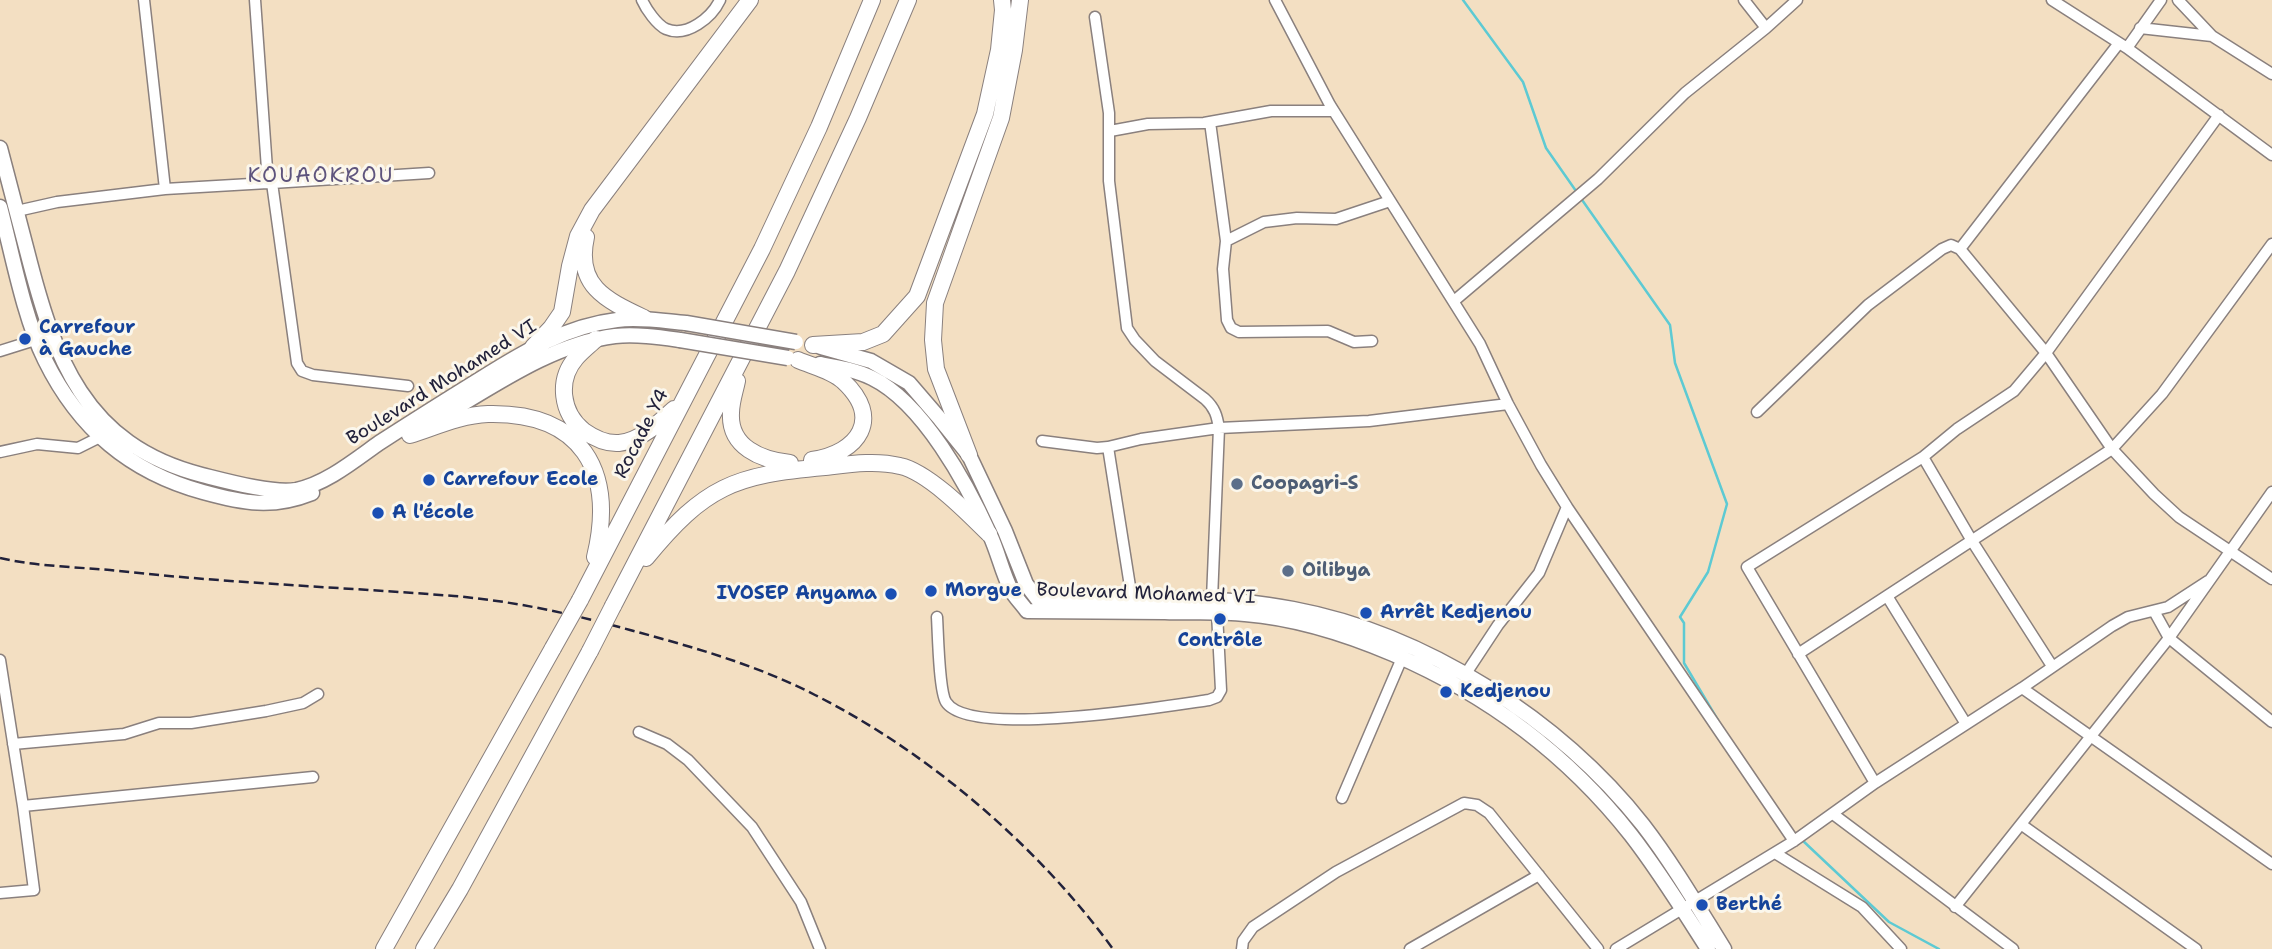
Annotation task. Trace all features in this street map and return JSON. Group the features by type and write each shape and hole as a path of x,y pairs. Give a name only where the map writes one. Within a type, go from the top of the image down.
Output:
{"highway":[{"path":"533,346 562,312 578,236 592,210 750,0"},
{"path":"644,318 617,306 592,285 585,273 583,251 587,235 603,207 762,0"},
{"name":"Rocade Y4","path":"384,949 580,600 684,400 768,236 819,127 872,0"},
{"path":"424,949 460,889 590,652 740,364 853,130 908,0"},
{"path":"813,345 863,342 883,334 917,296 985,114 999,50 1002,0"},
{"path":"969,455 936,369 933,340 935,303 1001,118 1020,0"},
{"path":"596,339 575,359 567,377 564,394 566,411 580,428 597,440 618,443 637,437 659,424 684,400"},
{"path":"740,364 731,413 733,433 744,447 768,461 789,463 822,459 846,450 860,434 864,416 861,402 841,379 793,359"},
{"path":"410,435 458,419 486,414 524,416 554,425 570,435 587,456 597,481 602,507 600,538 590,580"},
{"path":"625,585 672,527 697,504 732,483 773,472 870,463 902,466 936,485 989,534"}],"main road":[{"name":"Boulevard Mohamed VI","path":"0,148 42,309 57,351 82,394 110,427 152,457 194,473 234,483 296,490 336,472 533,346 570,331 601,323 644,318 686,323 813,345 871,361 909,383 969,455 1026,584 1039,601 1132,599 1293,609 1330,618 1412,648 1465,675 1536,720 1608,784 1643,825 1689,906 1708,949"},
{"name":"Boulevard Mohamed VI","path":"0,207 37,341 44,359 74,408 100,437 123,457 163,479 212,495 273,505 324,488 558,350 596,339 645,336 680,340 843,368 872,378 892,392 930,430 957,472 989,534 1012,591 1027,611 1215,606 1296,622 1360,640 1447,679 1485,701 1527,732 1596,794 1724,949"}],"street":[{"path":"144,0 165,189"},
{"path":"256,0 270,183 295,355 302,371 313,375 408,386"},
{"path":"642,0 664,29 676,31 694,27 716,9 720,0"},
{"path":"1275,0 1333,111 1480,344 1541,465 1794,841"},
{"path":"1744,0 1766,28"},
{"path":"1454,302 1598,179 1685,93 1797,0"},
{"path":"2052,0 2123,45 2272,155"},
{"path":"1960,249 2161,0"},
{"path":"2178,0 2212,36 2272,74"},
{"path":"937,617 944,698 953,709 981,717 1014,720 1078,717 1209,701 1221,690 1215,606 1219,428 1214,408 1146,352 1128,328 1109,181 1110,131 1095,17"},
{"path":"2140,28 2212,36"},
{"path":"1110,131 1148,124 1210,122 1259,112 1333,111"},
{"path":"1875,783 1747,567 1923,457 1957,429 2014,391 2046,352 2219,115"},
{"path":"1210,122 1226,241 1223,269 1227,320 1231,328 1239,332 1328,331 1354,342 1372,341"},
{"path":"17,211 57,202 165,189 429,173"},
{"path":"1226,241 1264,222 1297,218 1336,219 1390,201"},
{"path":"1798,654 2112,449 2162,394 2272,244"},
{"path":"1757,412 1868,305 1951,245 1960,249 2046,352 2112,449 2154,494 2179,517 2272,579"},
{"path":"0,351 51,335"},
{"path":"1042,441 1097,448 1219,428 1369,421 1508,404"},
{"path":"0,452 37,444 78,448 100,437"},
{"path":"1108,447 1132,599"},
{"path":"1923,457 1972,541 2052,666"},
{"path":"1955,907 2169,638 2272,492"},
{"path":"1465,675 1539,573 1567,507"},
{"path":"1616,949 1794,841 1875,783 2112,626 2128,617 2168,607 2208,581"},
{"path":"1887,596 1966,723"},
{"path":"2154,611 2169,638 2272,722"},
{"path":"1342,798 1402,659"},
{"path":"0,660 34,890 0,893"},
{"path":"2022,688 2272,864"},
{"path":"13,744 124,734 159,723 191,723 253,713 303,703 318,694"},
{"path":"639,732 667,744 688,760 752,827 801,902 820,949"},
{"path":"23,806 313,777"},
{"path":"1242,949 1243,941 1253,927 1336,872 1464,803 1477,805 1489,813 1598,949"},
{"path":"1833,814 2013,949"},
{"path":"2022,825 2196,949"},
{"path":"1775,853 1862,907 1901,949"},
{"path":"1410,949 1539,875"}],"waterway":[{"path":"1463,0 1523,82 1546,148 1576,191"},
{"path":"1580,197 1670,325 1675,363 1727,504 1708,572 1680,617 1684,623 1684,663 1719,722"},
{"path":"1801,839 1889,922 1939,949"}],"railway":[{"path":"0,558 41,565 498,601 608,624 748,666 793,684 857,718 939,773 1016,838 1051,874 1113,949"}],"place":[{"name":"Carrefour à Gauche","path":"25,339"},
{"name":"Carrefour Ecole","path":"429,480"},
{"name":"Coopagri-S","path":"1237,484"},
{"name":"A l'école","path":"378,513"},
{"name":"Oilibya","path":"1288,571"},
{"name":"Morgue","path":"931,591"},
{"name":"IVOSEP Anyama","path":"891,594"},
{"name":"Arrêt Kedjenou","path":"1366,613"},
{"name":"Contrôle","path":"1220,619"},
{"name":"Kedjenou","path":"1446,692"},
{"name":"Berthé","path":"1702,905"}],"district":[{"name":"KOUAOKROU","path":"321,177"}]}
